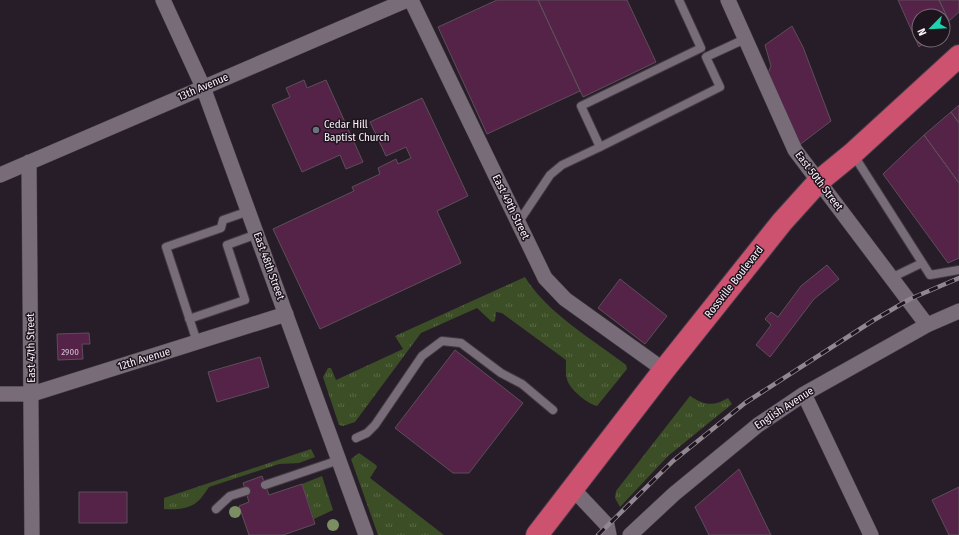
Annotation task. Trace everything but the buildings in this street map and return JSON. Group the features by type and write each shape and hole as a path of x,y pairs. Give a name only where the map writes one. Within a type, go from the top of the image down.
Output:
{"highway":[{"name":"Rossville Boulevard","path":"537,535 664,370 782,222 819,181 852,154 959,56"}],"street":[{"name":"East 48th Street","path":"163,0 203,87 366,535"},
{"name":"13th Avenue","path":"0,175 407,0"},
{"name":"East 49th Street","path":"411,0 546,278 565,299 664,370"},
{"name":"East 50th Street","path":"728,0 795,150 893,277 927,325"},
{"name":"East 47th Street","path":"29,162 32,535"},
{"name":"English Avenue","path":"630,535 722,452 758,425 804,394 927,325 959,311"},
{"name":"12th Avenue","path":"0,394 32,394 286,314"},
{"path":"804,394 871,535"},
{"path":"573,489 607,525 610,535"}],"lane":[{"path":"518,223 550,175 562,165 720,87 679,0"},
{"path":"706,57 745,39"},
{"path":"600,147 581,106 701,48"},
{"path":"852,154 930,275 959,270"},
{"path":"197,342 166,247 221,228 223,220 249,211"},
{"path":"190,319 245,300 227,245 257,234"},
{"path":"893,277 922,263"},
{"path":"356,438 367,433 375,425 422,356 442,341 461,343 501,373 522,384 553,410"},
{"path":"265,484 339,460"},
{"path":"216,509 230,496 246,491"}],"green space":[{"path":"525,277 534,290 558,314 626,365 627,369 597,406 585,400 570,386 566,377 566,360 502,313 496,312 495,321 492,322 477,308 421,333 355,422 343,426 339,425 323,377 328,368 331,368 336,380 403,349 395,336"},
{"path":"690,396 709,404 718,403 728,398 732,404 668,456 620,507 615,498 616,491"},
{"path":"311,449 315,457 299,463 279,464 209,487 199,500 186,508 164,509 164,498"},
{"path":"359,453 377,467 370,478 444,535 378,535 351,459"},
{"path":"322,476 333,510 314,519 302,484"}],"railway":[{"path":"598,535 673,461 745,403 874,320 910,299 959,278"}],"place":[{"name":"Cedar Hill Baptist Church","path":"316,130"}]}
